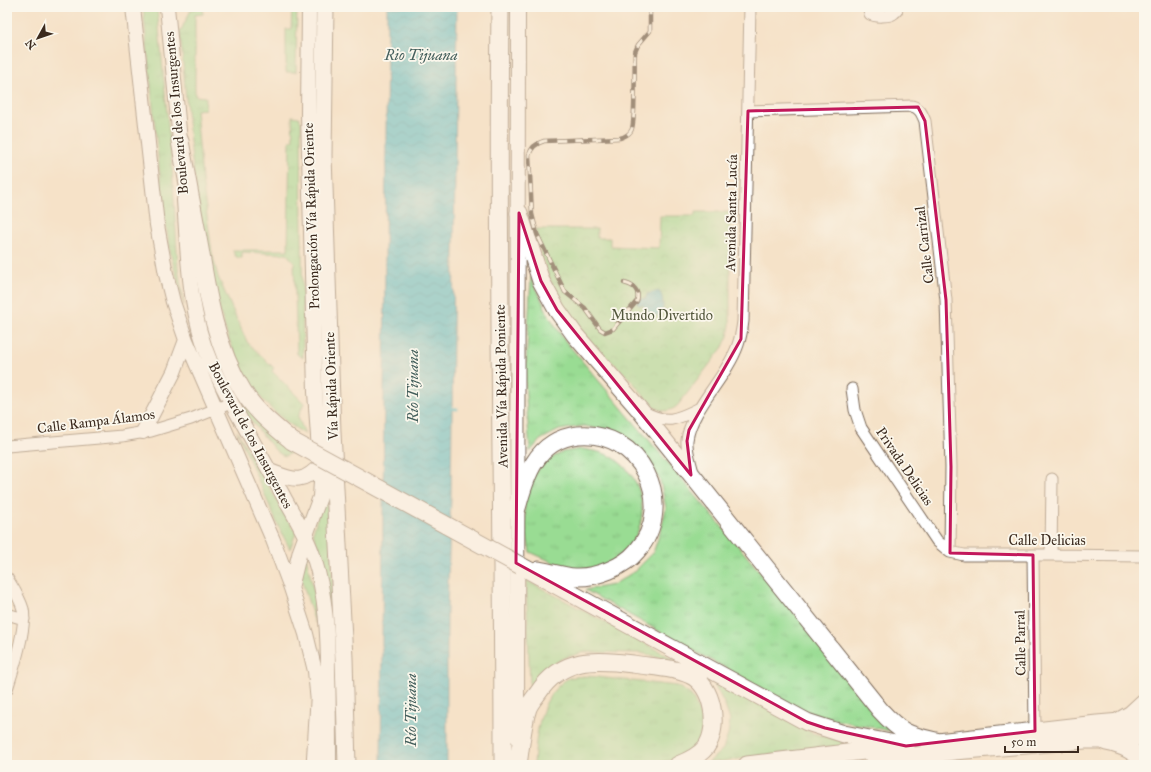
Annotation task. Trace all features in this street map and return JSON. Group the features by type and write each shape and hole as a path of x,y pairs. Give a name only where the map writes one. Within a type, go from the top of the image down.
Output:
{"highway":[{"path":"315,7 316,132 323,155"},
{"name":"Vía Rápida Oriente","path":"326,7 323,155 332,432 344,658 347,765"},
{"name":"Avenida Vía Rápida Poniente","path":"500,7 499,193 503,765"},
{"path":"499,80 505,71 509,7"},
{"path":"180,141 206,286 223,351 243,392 273,426 292,440 807,722 844,734 906,746"},
{"path":"519,213 541,281 557,310 574,335 639,409 857,683 891,722 902,731 910,735 940,742"},
{"path":"516,511 528,472 540,454 559,439 585,434 600,436 614,441 630,451 642,465 649,479 654,506 651,528 647,539 632,557 606,572 574,577 521,566"},
{"path":"517,765 523,726 529,706 544,684 555,673 568,666 584,662 613,662 669,669 691,675 702,686 709,697 712,709 714,723 712,735 705,748 694,758 678,765"},
{"path":"315,765 318,702"},
{"path":"1115,723 1131,714 1144,702"},
{"path":"746,765 1035,731 1144,720"},
{"path":"846,765 954,751 1144,736"},
{"path":"1100,740 1131,750 1144,764"}],"main road":[{"name":"Boulevard de los Insurgentes","path":"133,7 157,225 166,274 173,302 186,340 273,540 306,634 315,671 318,702 320,765"},
{"name":"Boulevard de los Insurgentes","path":"167,7 180,141 189,271 192,300 197,325 211,362 232,403 306,536 314,558 324,599 327,630 329,765"},
{"name":"Prolongación Vía Rápida Oriente","path":"291,588 300,551 320,497 321,464 315,392 308,113 309,7"},
{"name":"Avenida Vía Rápida Poniente","path":"517,765 516,511 519,213 518,7"},
{"path":"143,432 174,372 186,340"},
{"path":"270,471 299,479 312,474 321,464"}],"street":[{"name":"Avenida Santa Lucía","path":"694,479 687,441 689,430 700,408 728,367 741,339 743,321 750,7"},
{"path":"868,7 870,14 873,16 893,14 896,12 897,7"},
{"name":"Calle Carrizal","path":"748,110 912,106 918,108 922,114 925,121 946,300 951,467 950,552"},
{"name":"Privada Delicias","path":"852,389 854,410 861,428 937,541 950,552"},
{"name":"Calle Rampa Álamos","path":"7,446 122,436 143,432 168,427 217,410 232,403"},
{"path":"639,409 654,417 664,420 673,419 700,408"},
{"path":"1051,554 1052,479"},
{"name":"Calle Delicias","path":"950,552 964,555 1051,554 1144,556"},
{"name":"Calle Parral","path":"1034,555 1035,731"},
{"path":"7,578 19,599 24,618 16,659 7,689"},
{"path":"7,614 24,618"}],"highlighted area":[{"path":"918,107 925,121 946,300 951,467 950,553 1033,555 1035,731 906,746 825,728 807,722 516,563 519,213 541,281 557,310 691,475 687,441 689,430 741,339 748,111"}],"green space":[{"path":"143,7 157,7 172,166 178,267 184,305 171,256 163,207"},
{"path":"203,7 203,14 195,15 195,96 206,97 205,109 196,110 202,179 212,253 218,277 247,342 274,368 272,371 304,403 298,417 305,434 272,410 253,387 239,362 220,313 212,279 196,191 188,126 180,32 191,10"},
{"path":"292,7 297,7 296,72 286,72 286,29 291,29"},
{"path":"292,116 299,117 301,122 303,358 297,354 294,262 287,254 242,252 242,258 240,258 234,254 233,250 288,250 290,140 293,140"},
{"name":"Mundo Divertido","path":"695,212 730,212 730,325 728,336 723,347 678,405 671,410 663,411 650,403 631,380 589,341 572,319 561,302 550,280 541,255 535,229 597,229 597,238 610,238 610,246 659,248 660,216 695,216"},
{"path":"197,277 220,359 297,448 289,454 285,456 279,453 265,438 242,407 222,372 214,354 202,317 197,293"},
{"path":"531,277 548,314 562,337 895,732 836,720 799,709 585,590 613,585 635,571 653,553 661,530 666,508 660,480 650,463 632,443 615,432 584,426 559,430 540,440 530,452 525,383"},
{"path":"237,431 296,533 290,549 280,530"},
{"path":"582,449 611,456 629,472 641,497 642,510 641,523 636,536 629,547 612,561 602,567 591,570 567,567 530,552 526,532 524,493 532,476 546,461 563,452"},
{"path":"325,491 331,540 336,662 332,645 322,561 313,532"},
{"path":"305,552 314,592 315,623 300,575"},
{"path":"526,580 680,662 641,653 585,652 564,658 550,666 530,686"},
{"path":"588,676 677,686 691,695 698,709 703,725 699,742 692,751 681,758 648,765 534,765 538,729 545,705 551,694 559,685 569,678"},
{"path":"711,678 812,733 855,744 708,763 723,749 728,735 730,720 724,703"}],"water":[{"name":"Rio Tijuana","path":"387,7 457,7 451,498 447,612 447,765 381,765"},
{"path":"659,291 662,296 663,303 661,316 652,315 643,305 637,304 637,300 646,298 647,294"}],"waterway":[{"path":"449,408 457,409"}],"railway":[{"path":"624,283 630,285 637,291 637,301 613,329 605,332 600,329 585,308 565,292 537,234 532,214 529,155 535,146 544,141 620,138 629,134 633,126 634,118 635,52 638,45 650,31 650,7"}],"water label":[{"name":"Río Tijuana","path":"413,386"},
{"name":"Río Tijuana","path":"411,710"}]}
